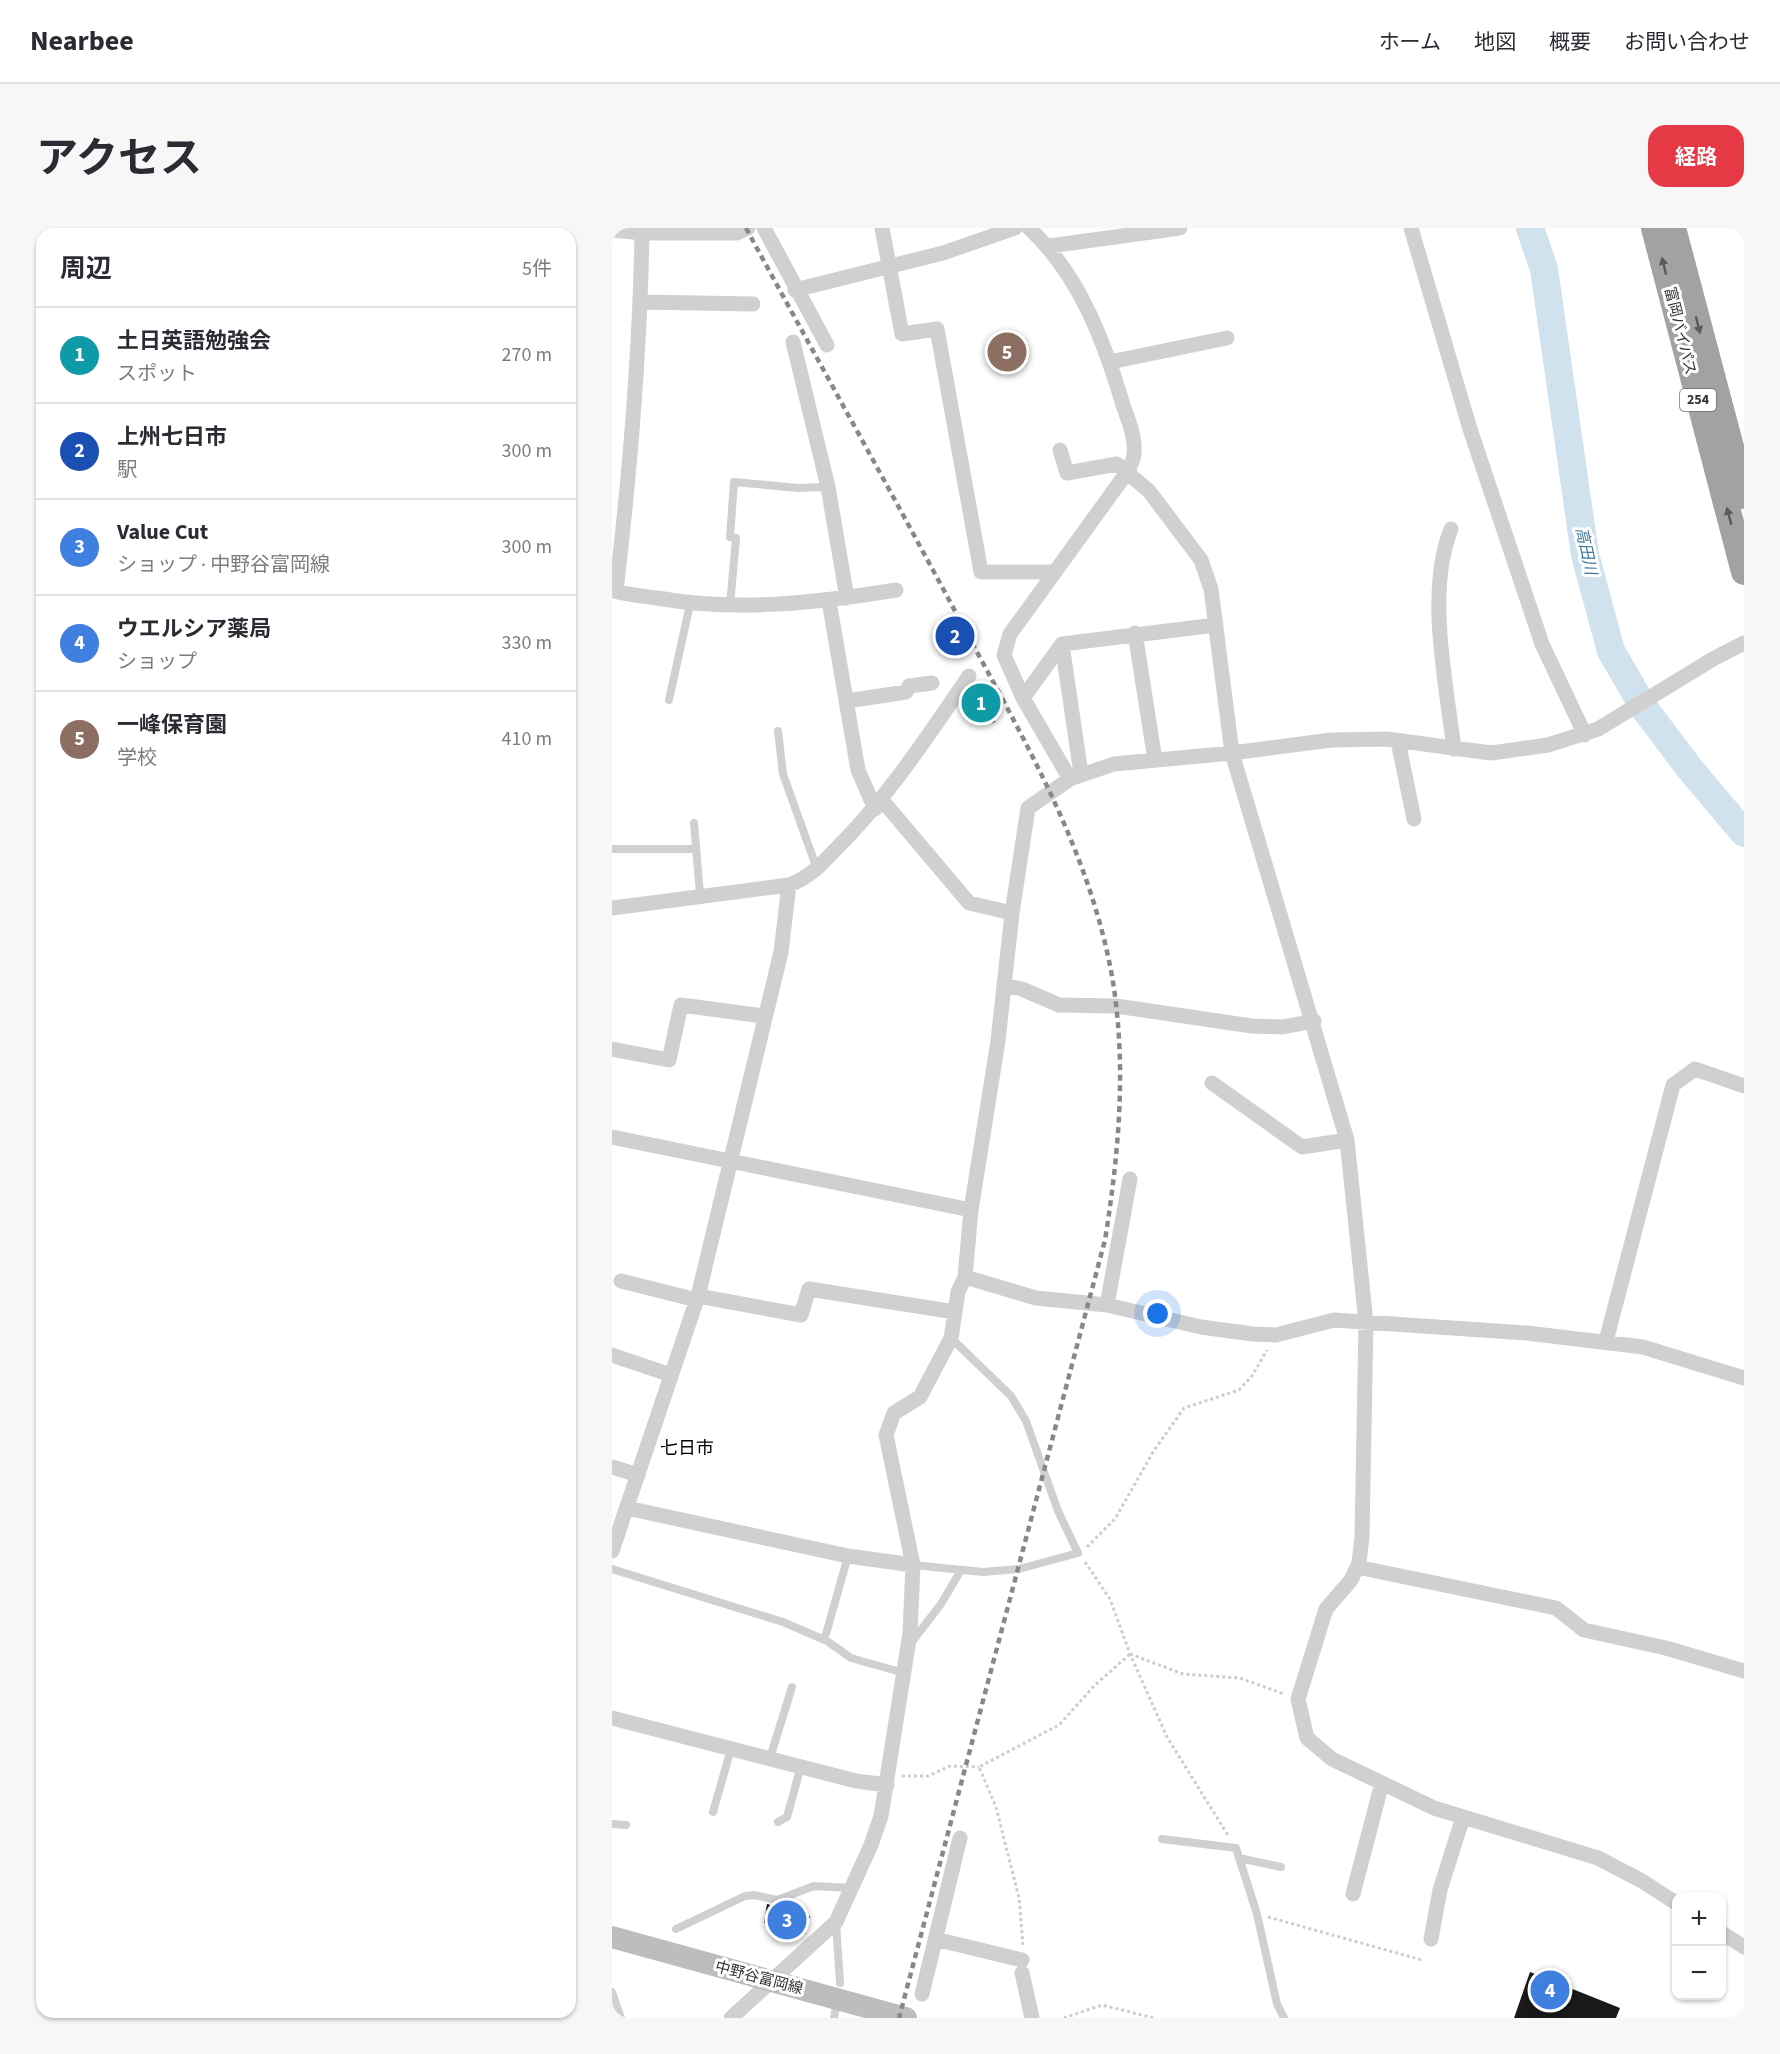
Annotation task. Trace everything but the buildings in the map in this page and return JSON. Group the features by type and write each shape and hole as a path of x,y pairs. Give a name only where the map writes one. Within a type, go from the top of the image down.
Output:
{"highway":[{"name":"富岡バイパス","path":"1654,228 1744,572"},
{"name":"富岡バイパス","path":"1673,228 1744,496"}],"main road":[{"name":"中野谷富岡線","path":"612,1937 906,2018"}],"street":[{"path":"612,230 642,233 737,233 748,228"},
{"path":"764,228 795,290 827,345"},
{"path":"882,228 902,334 936,329 981,572 1053,572"},
{"path":"795,290 890,265 943,254 1015,228"},
{"path":"1029,228 1049,246 1079,293 1110,362 1130,428 1134,454 1128,471 1010,634 1004,655 1023,698 1075,776"},
{"path":"1049,246 1180,228"},
{"path":"1410,228 1470,429 1542,644 1591,732"},
{"path":"642,233 640,302 626,507 614,590 690,604 730,606 829,601 896,590"},
{"path":"640,302 753,303"},
{"path":"1110,362 1227,338"},
{"path":"793,342 828,487 847,598"},
{"path":"1060,450 1067,473 1117,464 1128,471 1149,491 1200,560 1211,589 1232,753 1314,1022 1347,1140 1366,1323 1362,1537 1357,1567 1351,1580 1326,1609 1298,1699 1307,1738 1332,1759 1434,1808 1598,1858 1672,1900"},
{"path":"1451,528 1444,547 1439,619 1454,749"},
{"path":"829,601 858,770 878,804 969,903 1012,913"},
{"path":"1023,698 1062,644 1135,633 1216,625"},
{"path":"1135,633 1155,760"},
{"path":"731,2018 836,1922 875,1835 888,1778 904,1673 913,1565 886,1435 894,1413 920,1397 951,1338 958,1292 965,1277 971,1210 998,1041 1012,913 1028,808 1075,776 1113,764 1232,753 1332,740 1398,741 1491,753 1548,745 1591,732 1744,643"},
{"path":"1062,644 1075,776"},
{"path":"612,908 789,885 804,880 878,804 969,676"},
{"path":"847,701 906,692 909,686 932,683"},
{"path":"1398,741 1414,819"},
{"path":"613,1546 697,1298 763,1016 781,952 789,885"},
{"path":"1004,985 1022,989 1059,1005 1116,1005 1252,1026 1283,1027 1314,1022"},
{"path":"612,1049 669,1060 681,1005 763,1016"},
{"path":"1606,1341 1673,1085 1695,1069 1744,1086"},
{"path":"1212,1083 1302,1147 1347,1140"},
{"path":"612,1137 971,1210"},
{"path":"1107,1305 1130,1179"},
{"path":"965,1277 1036,1298 1107,1305 1201,1327 1275,1335 1334,1320 1606,1341 1643,1347 1744,1378"},
{"path":"621,1281 697,1298 801,1315 809,1289 955,1312"},
{"path":"612,1355 671,1375"},
{"path":"612,1467 638,1474"},
{"path":"627,1508 848,1556 913,1565"},
{"path":"1357,1567 1556,1608 1584,1630 1592,1633 1666,1648 1744,1671"},
{"path":"612,1718 856,1781 888,1778"},
{"path":"1353,1894 1382,1783"},
{"path":"1431,1939 1440,1890 1463,1817"},
{"path":"922,1994 960,1838"},
{"path":"1726,1936 1744,1947"},
{"path":"935,1939 1022,1967 1032,2018"}],"lane":[{"path":"730,606 736,538 730,537 734,482 798,488 828,487"},
{"path":"669,700 690,604"},
{"path":"778,731 783,774 817,869"},
{"path":"694,823 700,895"},
{"path":"612,849 696,849"},
{"path":"913,1565 983,1572 1019,1569 1078,1553 1058,1511 1026,1421 1016,1404 1011,1396 951,1338"},
{"path":"826,1634 848,1556"},
{"path":"612,1569 783,1622 827,1641 851,1658 904,1673"},
{"path":"907,1648 941,1604 961,1570"},
{"path":"770,1758 792,1688"},
{"path":"713,1812 731,1747"},
{"path":"778,1822 787,1817 801,1766"},
{"path":"612,1824 626,1825"},
{"path":"1162,1839 1236,1848 1257,1914 1276,2004 1284,2018"},
{"path":"1239,1858 1281,1867"},
{"path":"676,1929 745,1896 754,1895 777,1900 814,1886 851,1888"},
{"path":"836,1922 837,2000"},
{"path":"612,1992 621,2018"}],"path":[{"path":"1236,1848 1167,1737 1130,1654 1110,1599 1078,1553 1115,1519 1153,1452 1184,1408 1239,1390 1252,1376 1275,1335"},
{"path":"1130,1654 1183,1674 1240,1678 1298,1699"},
{"path":"888,1778 928,1776 950,1766 979,1767 1059,1725 1095,1685 1130,1654"},
{"path":"979,1767 996,1808 1019,1898 1022,1967"},
{"path":"1257,1914 1422,1960"},
{"path":"1064,2018 1102,2005 1154,2018"}],"waterway":[{"name":"高田川","path":"1530,228 1544,269 1585,555 1611,651 1644,708 1690,769 1744,833"}],"railway":[{"path":"746,228 1008,710 1051,795 1071,839 1087,883 1101,929 1117,1009 1119,1108 1114,1174 1105,1240 899,2018"}],"place":[{"name":"一峰保育園","path":"1007,352"},
{"name":"上州七日市","path":"955,636"},
{"name":"土日英語勉強会","path":"981,703"},
{"name":"Value Cut","path":"787,1920"},
{"name":"ウエルシア薬局","path":"1550,1990"}],"district":[{"name":"七日市","path":"687,1448"}]}
